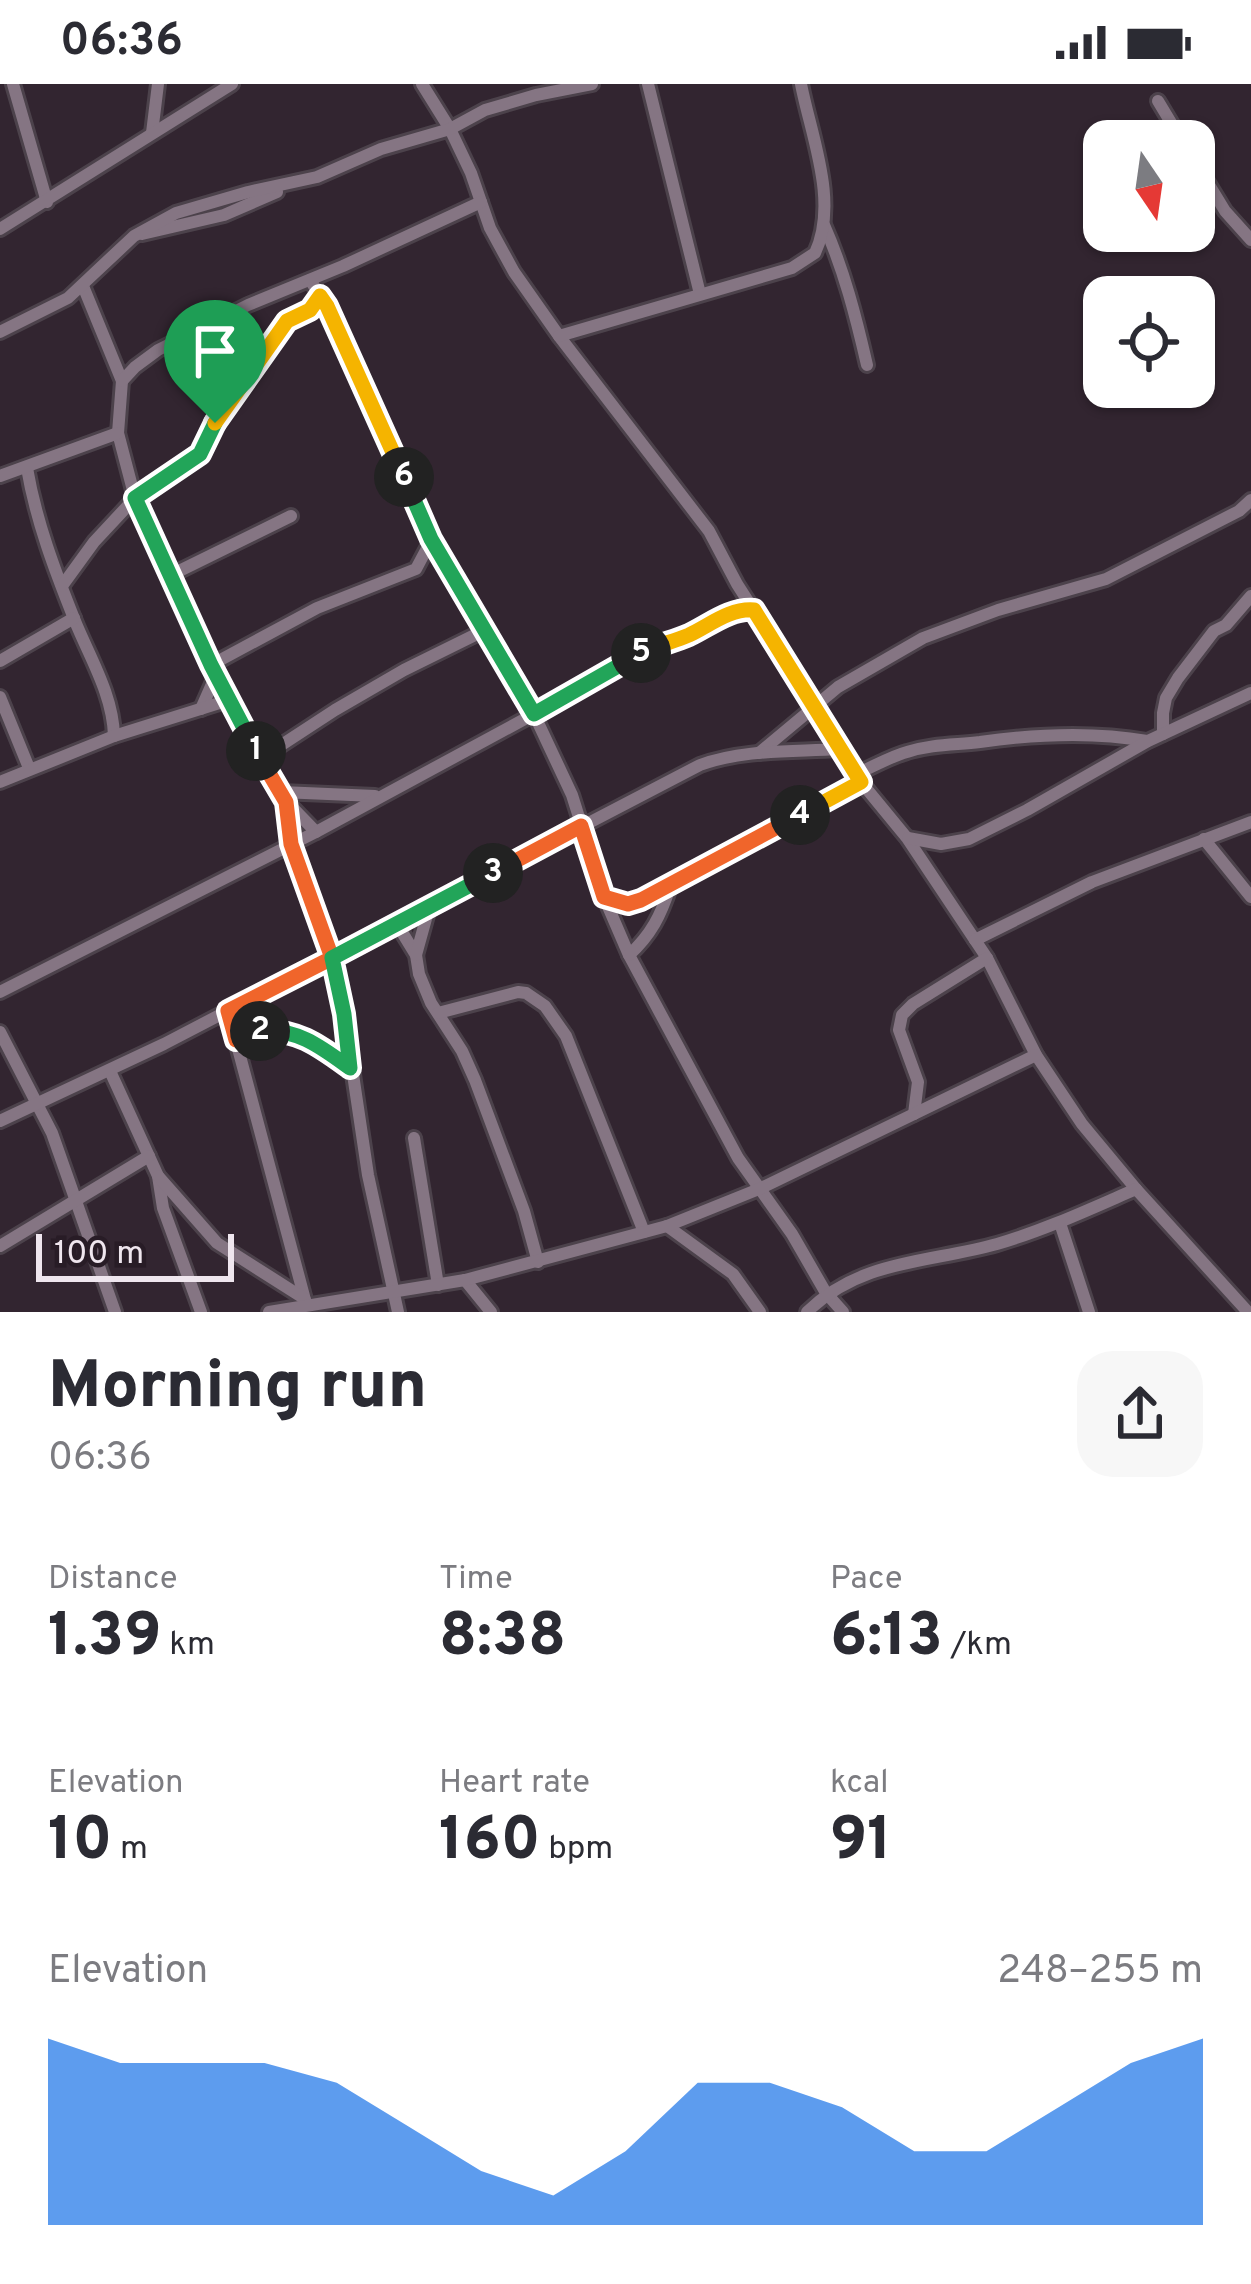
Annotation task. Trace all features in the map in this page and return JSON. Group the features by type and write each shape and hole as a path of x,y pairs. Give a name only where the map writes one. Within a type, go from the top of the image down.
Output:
{"street":[{"path":"13,84 46,202"},
{"path":"152,134 158,84"},
{"path":"0,229 232,84"},
{"path":"422,84 450,129 502,252 559,336 709,531 839,748 907,838 987,958 1036,1055 1082,1124 1248,1312"},
{"path":"512,84 512,101"},
{"path":"0,332 83,286 134,236 176,213 317,177 512,101 592,84"},
{"path":"648,84 700,294"},
{"path":"801,84 818,155 823,224 849,290 867,365"},
{"path":"1158,101 1169,120"},
{"path":"1215,193 1251,240"},
{"path":"122,381 158,350 248,305 481,202"},
{"path":"559,336 792,268 815,253 823,224"},
{"path":"62,586 135,498 203,451 219,414 287,321 324,301 343,266"},
{"path":"310,280 324,301 431,539 534,714 572,795 604,897 629,955 738,1158 843,1312"},
{"path":"83,286 122,381 118,433 135,498 260,759 284,797 316,832"},
{"path":"0,476 118,433"},
{"path":"27,468 38,519 105,692 114,736"},
{"path":"758,754 850,679 922,638 1106,579 1239,511 1251,500"},
{"path":"169,576 291,516"},
{"path":"201,710 214,670 317,608 416,569 431,539"},
{"path":"1163,734 1166,698 1178,678 1214,631 1226,625 1251,596"},
{"path":"0,992 316,832 646,650 730,614 754,610"},
{"path":"0,661 74,618"},
{"path":"260,759 386,680 485,630"},
{"path":"907,838 941,844 969,839 1148,741 1251,693"},
{"path":"0,697 29,768"},
{"path":"0,782 114,736 229,700"},
{"path":"604,897 628,904 670,887 901,754 945,743 1017,736 1106,733 1148,741"},
{"path":"0,1120 110,1071 700,765 758,754 839,748"},
{"path":"284,797 379,796"},
{"path":"284,797 291,844 332,958 368,1174 398,1312"},
{"path":"975,940 1091,882 1251,822"},
{"path":"1204,839 1251,897"},
{"path":"629,955 654,928 670,887"},
{"path":"416,955 429,908"},
{"path":"398,924 416,955 426,991 462,1051 492,1120 538,1262"},
{"path":"914,1114 918,1082 899,1030 902,1016 913,1004 987,958"},
{"path":"438,1013 518,992 545,1006 566,1036 644,1232"},
{"path":"228,1011 306,1301"},
{"path":"236,1040 257,1031 278,1030 307,1038 350,1068"},
{"path":"0,1032 58,1147 115,1312"},
{"path":"269,1312 306,1301 465,1280 667,1226 759,1189 1036,1055"},
{"path":"110,1071 158,1176 163,1208 201,1312"},
{"path":"414,1138 438,1285"},
{"path":"0,1246 149,1156"},
{"path":"158,1176 217,1243 306,1301"},
{"path":"807,1312 826,1293 855,1279 986,1247 1060,1223 1136,1189"},
{"path":"1060,1223 1085,1311"},
{"path":"667,1226 733,1274 760,1312"},
{"path":"465,1280 490,1312"}],"route":[{"path":"215,423 200,454 135,498 211,665 286,802 291,844 332,958 228,1011 236,1040 257,1031 278,1030 307,1038 350,1068 332,958 581,826 604,897 628,904 670,887 861,782 754,610 730,614 646,650 534,714 431,539 320,296 310,310 287,321 215,423"}]}
